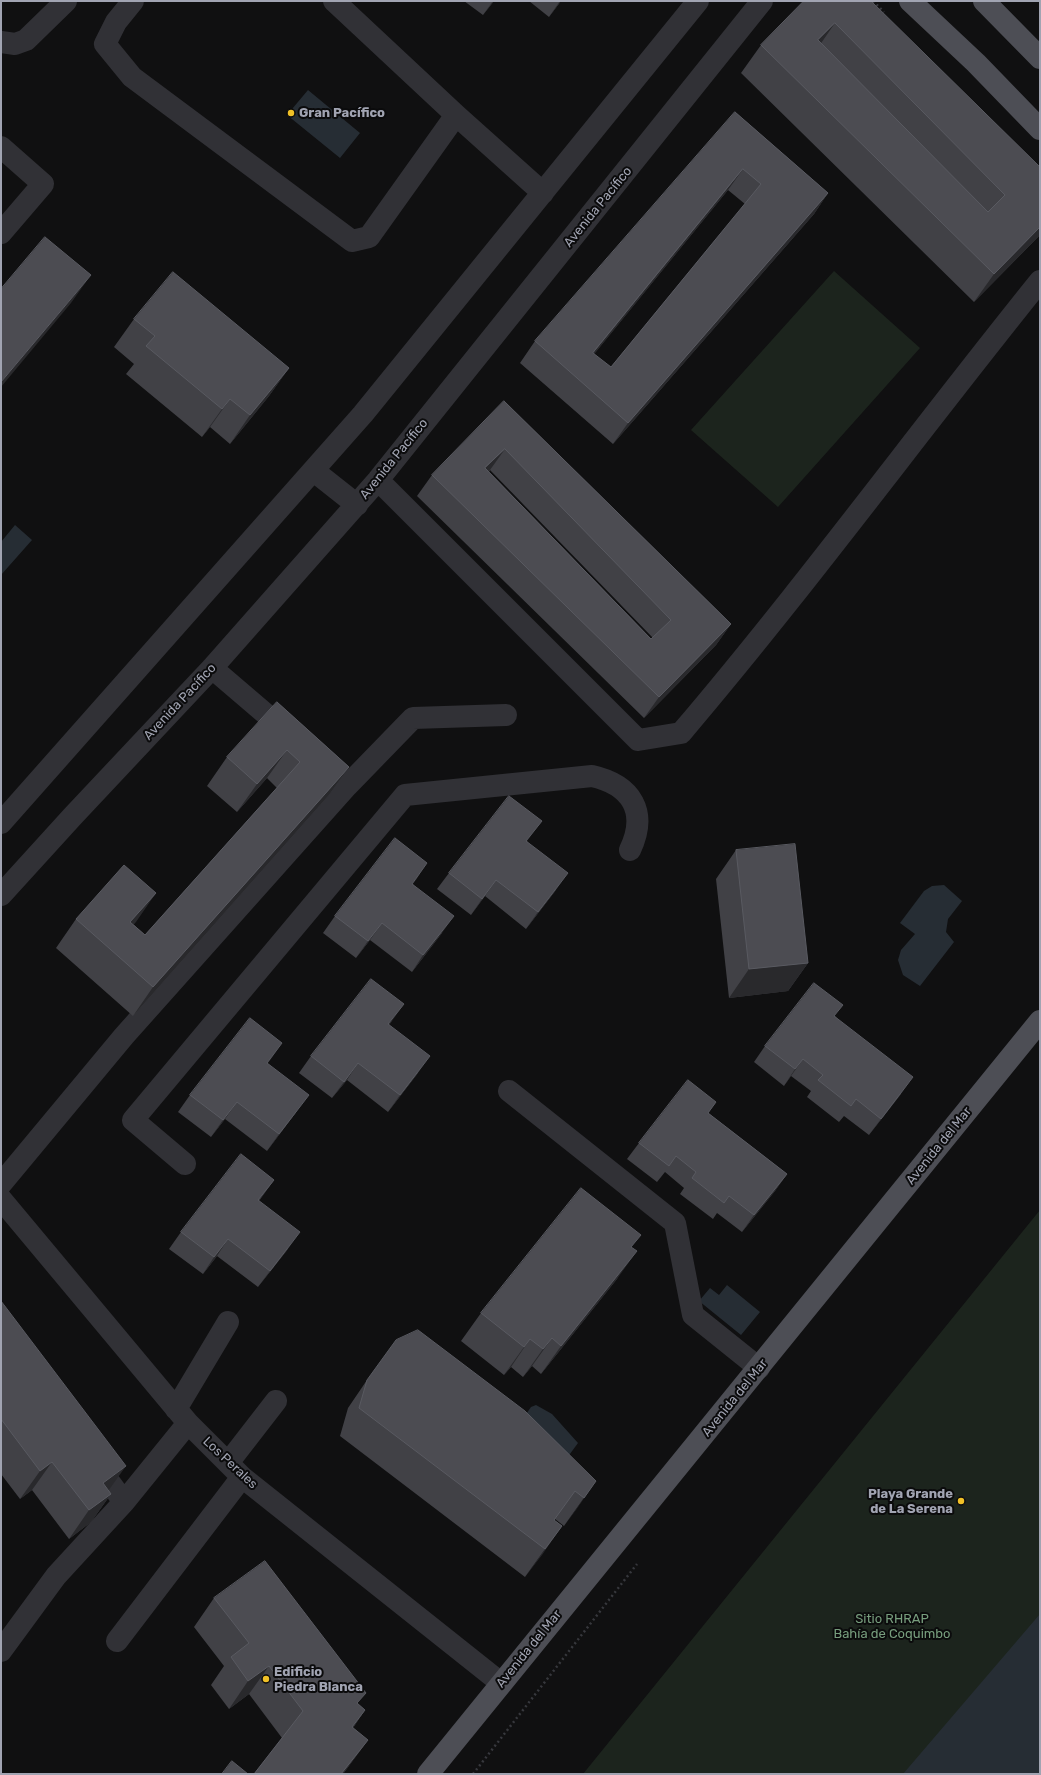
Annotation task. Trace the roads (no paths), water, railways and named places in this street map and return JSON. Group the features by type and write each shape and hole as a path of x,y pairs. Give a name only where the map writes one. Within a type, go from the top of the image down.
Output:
{"main road":[{"path":"910,1 976,63 1040,129"},
{"path":"984,1 1040,58"},
{"name":"Avenida del Mar","path":"428,1774 1040,1021"}],"street":[{"path":"1,42 15,44 26,40 66,1"},
{"path":"133,1 116,22 106,44 132,77 352,241 369,237 456,115"},
{"path":"334,1 456,115 543,193"},
{"path":"1,823 363,414 698,1"},
{"name":"Avenida Pacífico","path":"1,895 212,668 378,480 762,1"},
{"path":"1,147 43,184 1,233"},
{"path":"378,480 638,740 681,732 752,648 1040,281"},
{"path":"314,471 357,504"},
{"path":"212,668 306,748"},
{"path":"1,1184 341,780 413,718 506,715"},
{"path":"185,1164 134,1120 405,795 592,776 606,780 618,786 628,796 636,808 638,823 636,837 630,850"},
{"path":"509,1091 675,1223 693,1315 759,1368"},
{"name":"Los Perales","path":"1,1199 182,1416 235,1470 501,1683"},
{"path":"1,1651 56,1576 124,1502 182,1416 228,1322"},
{"path":"117,1641 235,1470 276,1401"},
{"path":"82,1446 124,1502"}],"place":[{"name":"Gran Pacífico","path":"291,113"},
{"name":"Playa Grande de La Serena","path":"961,1501"},
{"name":"Edificio Piedra Blanca","path":"266,1679"}],"park label":[{"name":"Sitio RHRAP Bahía de Coquimbo","path":"892,1626"}]}
